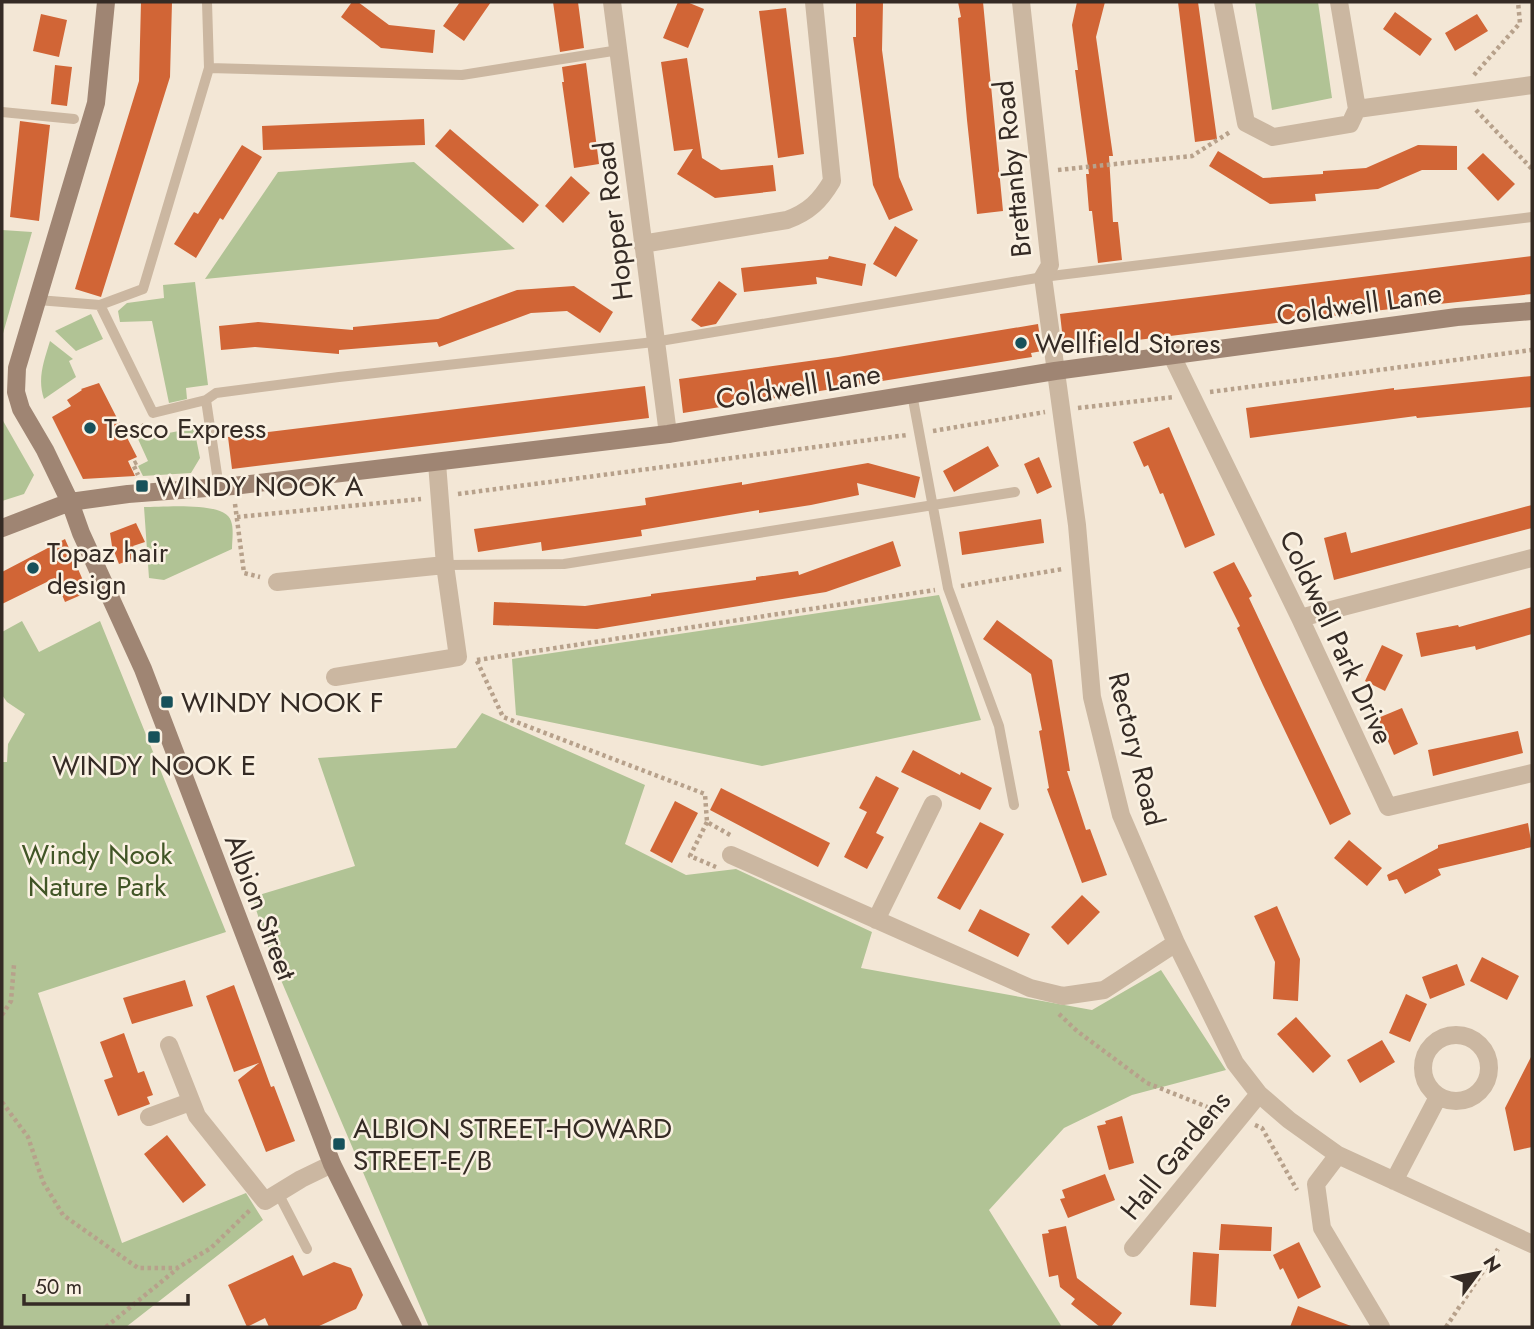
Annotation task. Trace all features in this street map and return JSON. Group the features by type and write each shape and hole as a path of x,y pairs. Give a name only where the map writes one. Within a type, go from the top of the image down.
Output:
{"street":[{"name":"Albion Street","path":"106,2 96,103 17,368 16,392 21,409 45,450 70,502 81,533 143,669 332,1164 413,1327"},
{"name":"Hopper Road","path":"612,2 668,434"},
{"path":"642,244 787,220 806,213 821,200 832,181 814,2"},
{"name":"Brettanby Road","path":"1021,2 1050,265 1043,277 1055,371"},
{"path":"1223,2 1246,123 1273,137 1350,124 1357,109 1339,2"},
{"path":"1357,109 1532,85"},
{"name":"Coldwell Lane","path":"2,528 70,502 128,494 226,487 668,434 1055,371 1457,317 1532,311"},
{"name":"Coldwell Park Drive","path":"1172,356 1300,618 1388,807 1532,773"},
{"name":"Rectory Road","path":"1055,371 1081,566 1092,697 1121,815 1176,943 1235,1063 1259,1094 1289,1120 1338,1155 1532,1244"},
{"path":"335,677 467,659 445,565 437,463"},
{"path":"1300,618 1532,558"},
{"path":"277,582 445,565"},
{"path":"876,920 933,804"},
{"path":"731,855 1030,988 1063,996 1104,989 1176,943"},
{"path":"169,1045 197,1116 271,1197 332,1164"},
{"name":"Hall Gardens","path":"1133,1248 1259,1094"},
{"path":"1394,1181 1438,1097"},
{"path":"149,1117 190,1102"},
{"path":"1338,1155 1316,1184 1322,1228 1381,1327"}],"lane":[{"path":"38,300 100,305 143,289 209,68 208,2"},
{"path":"209,68 462,75 619,50"},
{"path":"2,112 74,118"},
{"path":"100,305 153,413 206,400 216,393 654,342 1043,277 1532,217"},
{"path":"912,394 948,588 999,726 1014,805"},
{"path":"206,400 226,487"},
{"path":"445,565 564,565 1015,492"},
{"path":"271,1197 307,1249"}],"path":[{"path":"1040,172 1192,156 1246,123"},
{"path":"237,517 440,497 919,433 1061,410 1532,350"},
{"path":"137,462 133,464 141,480"},
{"path":"226,487 237,517 244,573 277,582"},
{"path":"707,822 735,837 731,855 715,868 690,856 707,822 705,794 503,716 467,659 1081,566"},
{"path":"2,1015 10,1001 14,965"},
{"path":"1058,1014 1147,1083 1262,1128 1302,1199"},
{"path":"2,1102 28,1137 43,1182 63,1215 138,1268 177,1268"},
{"path":"106,1327 177,1268 211,1248 251,1209 271,1197"},
{"path":"1446,1327 1508,1233"}],"green space":[{"path":"1255,2 1318,2 1332,98 1272,110"},
{"path":"414,162 515,249 205,279 278,172"},
{"path":"2,230 32,232 2,337"},
{"path":"195,282 208,385 186,388 187,399 169,403 152,321 120,322 118,311 127,303 164,298 163,285"},
{"path":"91,314 103,339 76,351 55,331"},
{"path":"50,341 73,359 69,361 76,377 44,399 41,377"},
{"path":"2,419 34,475 24,494 2,501"},
{"path":"194,428 200,458 191,473 143,476 138,466 148,461 138,439"},
{"path":"193,506 218,510 231,521 232,549 164,580 149,578 144,507"},
{"path":"939,595 981,720 762,766 516,715 512,659"},
{"name":"Windy Nook Nature Park","path":"22,621 39,652 100,621 226,932 38,993 122,1243 246,1193 263,1220 126,1327 2,1327 2,762 7,762 8,744 25,714 7,702 2,695 2,632"},
{"path":"482,713 645,785 625,844 686,875 736,869 872,932 861,968 1092,1010 1161,970 1226,1070 1132,1095 1064,1128 989,1210 1062,1327 429,1327 272,959 252,897 355,866 318,758 456,748"}],"building":[{"path":"141,2 172,2 170,77 101,297 75,289 139,81"},
{"path":"352,2 358,2 389,25 435,30 433,53 381,48 341,17"},
{"path":"460,2 491,2 464,41 443,26"},
{"path":"553,2 578,2 584,48 560,52"},
{"path":"678,2 687,2 704,9 688,48 663,38"},
{"path":"856,2 883,2 882,50 899,177 913,210 889,220 873,185 853,37 856,37"},
{"path":"958,2 983,2 1003,211 977,214"},
{"path":"1077,2 1105,2 1096,37 1113,156 1109,156 1113,222 1118,222 1122,260 1098,263 1092,211 1089,211 1086,174 1089,174 1075,70 1078,70 1072,25"},
{"path":"1178,2 1198,2 1217,139 1195,142"},
{"path":"786,8 804,154 778,158 759,11"},
{"path":"1395,12 1432,39 1420,56 1383,29"},
{"path":"41,14 67,20 59,57 33,51"},
{"path":"1477,14 1488,31 1455,51 1445,33"},
{"path":"687,58 702,158 721,170 773,165 776,191 715,198 677,174 693,149 674,151 661,62"},
{"path":"586,63 599,164 574,168 562,67"},
{"path":"55,65 72,67 67,106 51,104"},
{"path":"424,119 425,145 263,150 262,126"},
{"path":"20,121 50,125 39,221 10,217"},
{"path":"450,129 539,205 523,223 435,146"},
{"path":"242,145 262,157 196,258 174,244 194,212 198,214"},
{"path":"1418,145 1457,146 1457,170 1422,170 1378,189 1315,194 1316,201 1270,204 1209,166 1218,151 1263,178 1323,174 1323,171 1366,168"},
{"path":"1483,153 1515,184 1498,201 1467,168"},
{"path":"571,176 590,193 563,223 545,206"},
{"path":"895,226 918,240 896,277 873,264"},
{"path":"829,256 866,264 862,286 816,277 817,284 744,292 741,268 828,259"},
{"path":"1532,256 1532,294 1064,349 1060,314"},
{"path":"719,281 737,294 716,324 701,327 691,320"},
{"path":"574,286 613,312 600,333 567,311 531,313 439,347 437,342 339,350 339,354 255,347 221,350 219,326 258,322 353,330 353,327 438,319 517,290"},
{"path":"1038,324 1042,351 1031,353 1032,357 683,413 679,379 838,357"},
{"path":"1532,376 1532,407 1416,416 1250,438 1246,408 1394,388"},
{"name":"Tesco Express","path":"99,383 137,457 128,461 135,476 83,479 52,417 71,406 67,400 81,389"},
{"path":"645,386 649,418 232,469 228,437"},
{"path":"1169,427 1215,535 1185,548 1163,493 1160,494 1148,465 1144,467 1133,442"},
{"path":"988,446 999,466 954,492 943,471"},
{"path":"1039,457 1052,487 1037,494 1024,464"},
{"path":"868,463 920,477 915,498 857,483 859,495 811,505 759,513 759,510 641,530 642,536 542,551 541,542 478,552 474,529 646,505 645,498 742,482 742,485"},
{"path":"1532,505 1532,528 1334,580 1324,538 1346,532 1351,553"},
{"path":"1041,519 1044,543 962,555 959,532"},
{"path":"136,523 145,542 133,546 138,557 119,564 110,533"},
{"path":"65,539 88,592 65,602 55,578 2,604 2,572"},
{"path":"893,541 901,566 826,592 597,629 493,625 494,602 585,606 756,580 756,577 798,571 799,575"},
{"path":"1234,562 1351,814 1330,825 1213,572"},
{"path":"1532,607 1532,634 1476,650 1475,646 1421,657 1416,633 1458,625 1459,627"},
{"path":"997,620 1052,660 1070,771 1067,771 1086,830 1090,829 1107,875 1082,883 1047,789 1049,788 1039,731 1042,730 1031,674 983,639"},
{"path":"1382,645 1403,655 1385,691 1365,681"},
{"path":"1402,708 1418,744 1394,755 1378,718"},
{"path":"1518,731 1523,753 1433,776 1428,750"},
{"path":"913,750 960,775 961,772 992,788 980,810 901,772"},
{"path":"876,776 899,788 876,833 884,837 867,869 844,857 867,812 859,808"},
{"path":"721,788 830,843 818,867 710,810"},
{"path":"675,801 698,813 672,863 650,851"},
{"path":"980,822 1004,834 960,910 937,898"},
{"path":"1528,823 1532,847 1438,869 1441,875 1405,894 1397,879 1389,881 1387,875 1438,848 1438,845"},
{"path":"1349,840 1382,868 1367,886 1334,858"},
{"path":"1082,895 1100,912 1068,945 1051,927"},
{"path":"1277,906 1300,959 1298,1001 1273,999 1275,962 1254,916"},
{"path":"980,909 1030,934 1018,957 968,931"},
{"path":"1482,957 1519,976 1507,1000 1470,981"},
{"path":"1457,964 1465,985 1430,999 1422,977"},
{"path":"185,980 193,1006 132,1024 123,998"},
{"path":"234,985 271,1087 274,1086 295,1141 266,1152 238,1080 259,1063 234,1072 206,996"},
{"path":"1406,994 1427,1004 1410,1042 1389,1033"},
{"path":"1296,1017 1331,1056 1313,1073 1277,1034"},
{"path":"124,1033 138,1073 144,1071 153,1095 147,1097 150,1104 118,1116 104,1080 113,1077 100,1042"},
{"path":"1382,1040 1395,1062 1360,1083 1347,1060"},
{"path":"1532,1055 1532,1147 1514,1151 1505,1108"},
{"path":"1122,1116 1134,1163 1109,1170 1097,1126"},
{"path":"167,1135 206,1185 183,1203 144,1154"},
{"path":"1105,1174 1115,1200 1068,1218 1060,1199 1065,1198 1062,1190"},
{"path":"1221,1224 1272,1227 1271,1251 1219,1250"},
{"path":"1066,1226 1077,1278 1122,1313 1111,1327 1100,1327 1071,1304 1075,1299 1060,1287 1058,1275 1049,1277 1042,1234"},
{"path":"1299,1242 1321,1287 1298,1299 1283,1268 1280,1270 1273,1255"},
{"path":"1193,1252 1219,1254 1216,1307 1190,1305"},
{"path":"293,1255 303,1276 334,1262 351,1268 363,1295 356,1309 317,1327 269,1327 265,1318 247,1327 228,1285"},
{"path":"1298,1306 1351,1326 1290,1327"}],"place":[{"name":"Wellfield Stores","path":"1021,343"},
{"name":"Tesco Express","path":"90,428"},
{"name":"WINDY NOOK A","path":"142,486"},
{"name":"Topaz hair design","path":"33,568"},
{"name":"WINDY NOOK F","path":"167,702"},
{"name":"WINDY NOOK E","path":"154,737"},
{"name":"ALBION STREET-HOWARD STREET-E/B","path":"339,1144"}]}
